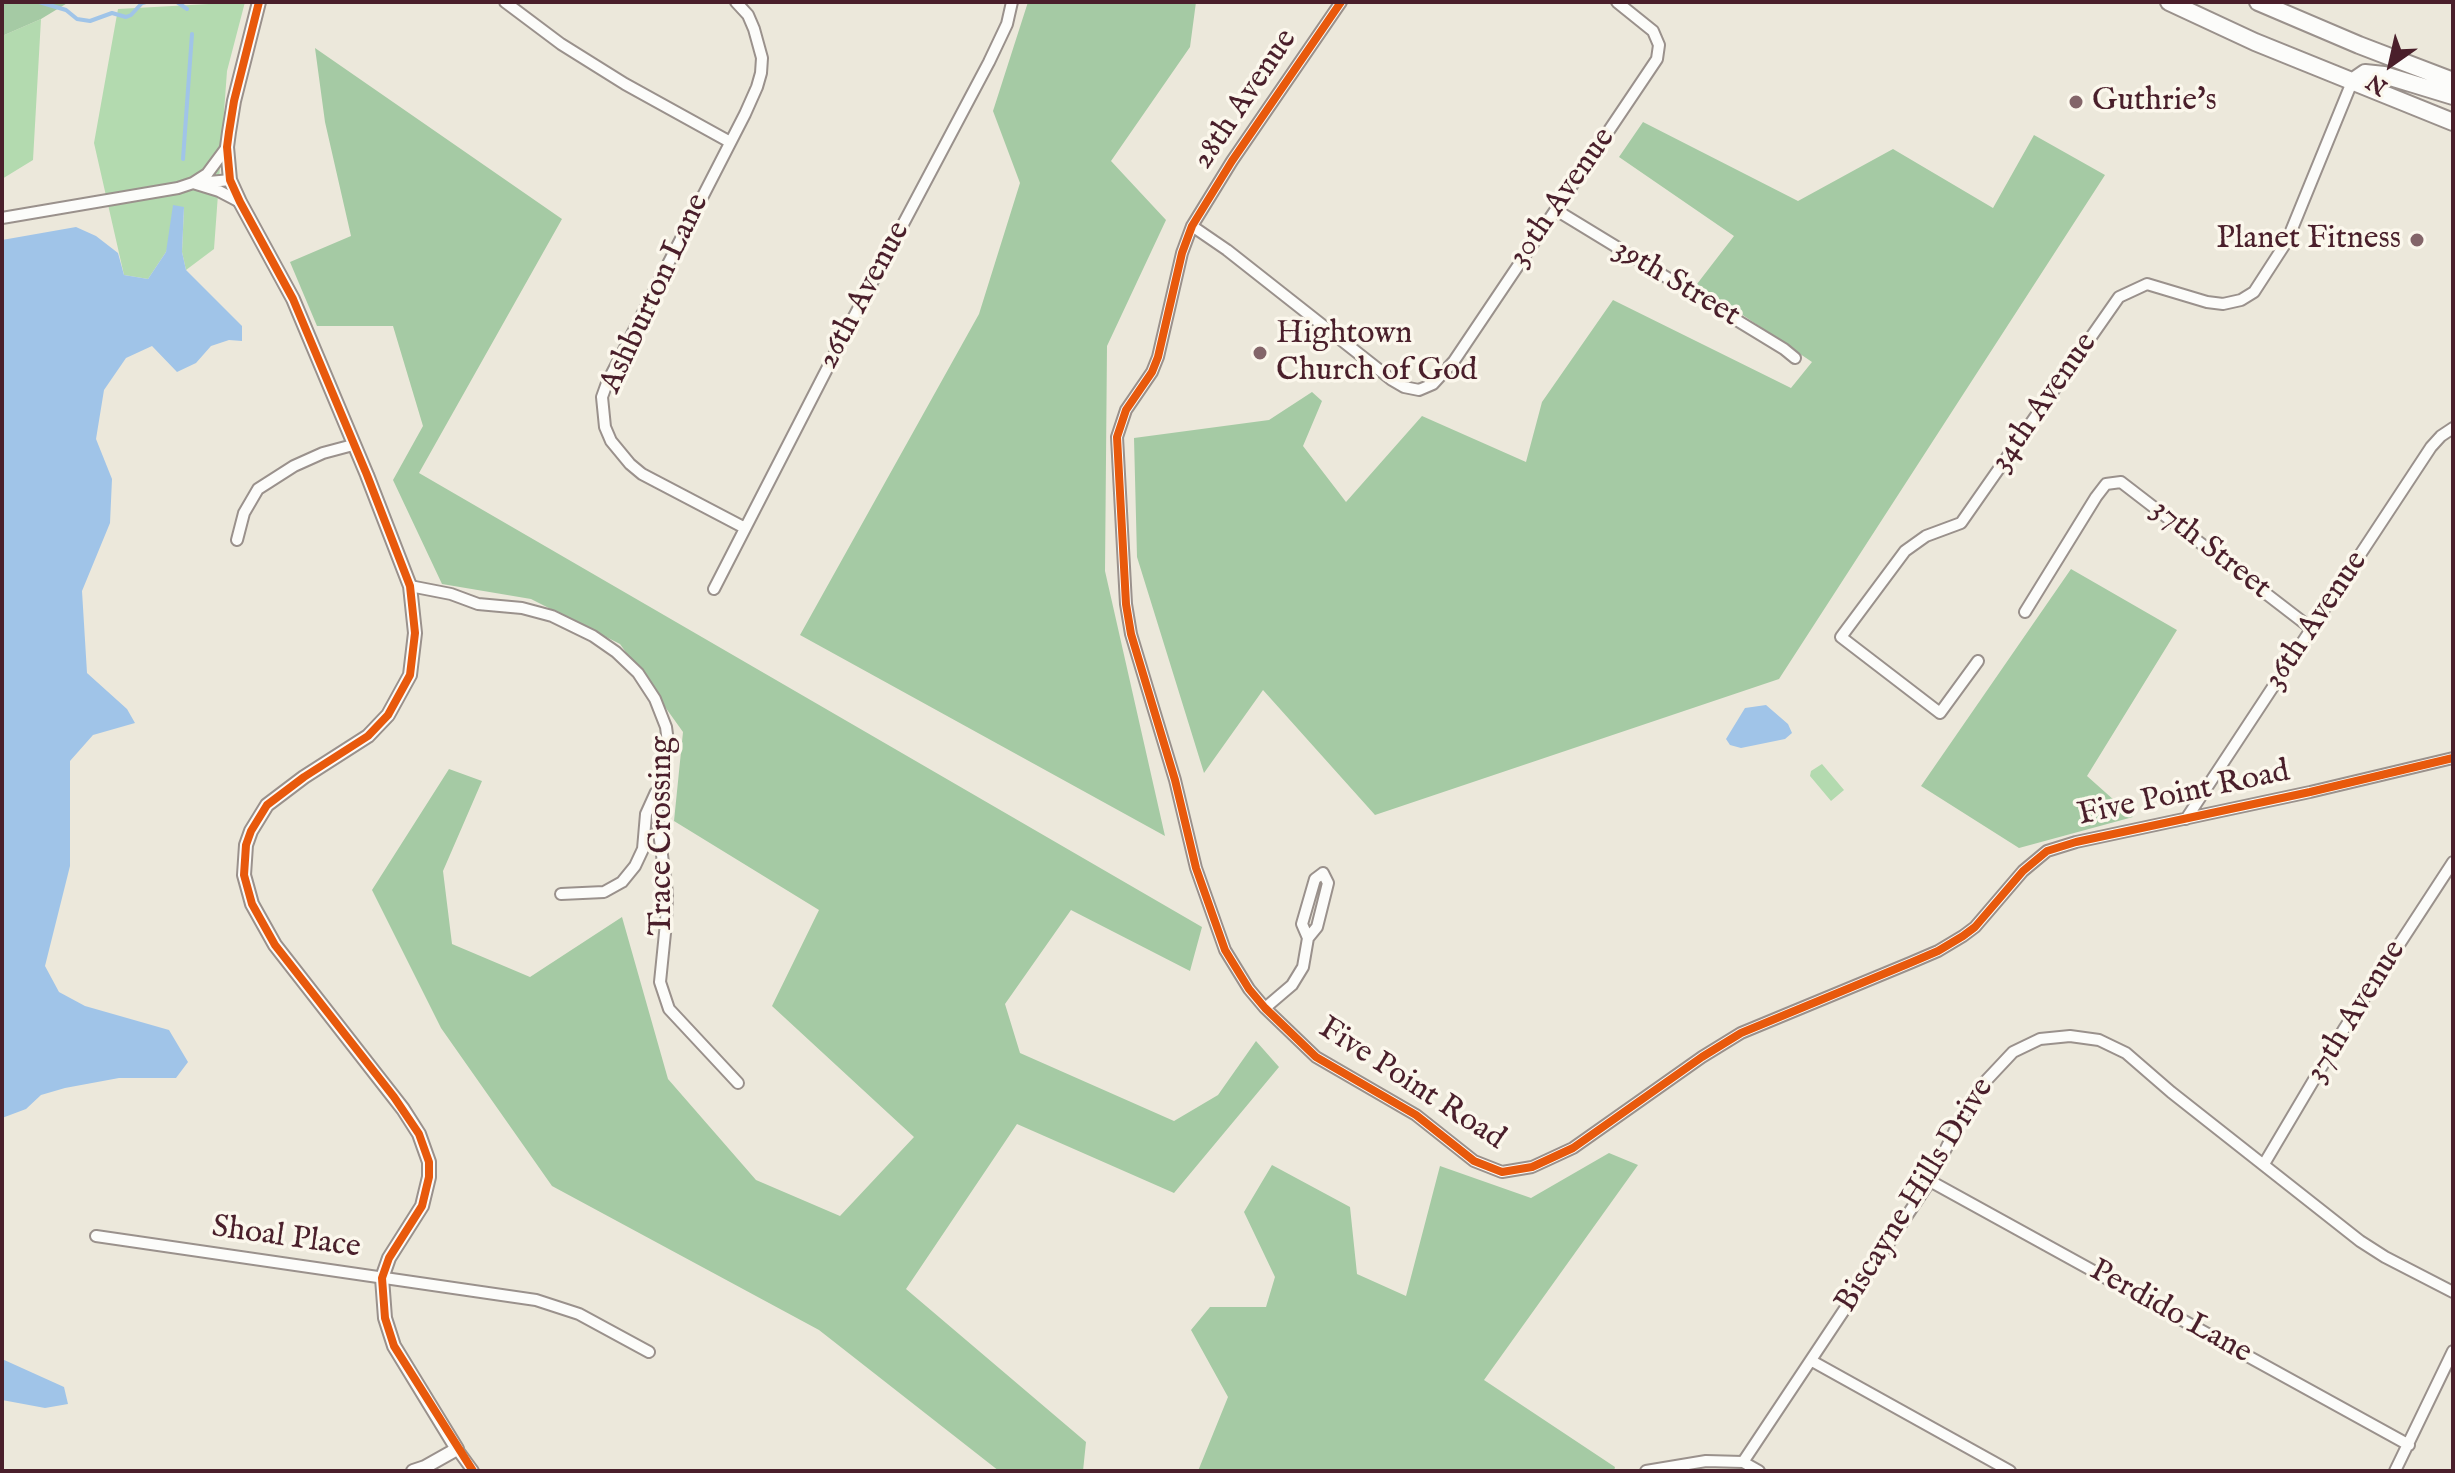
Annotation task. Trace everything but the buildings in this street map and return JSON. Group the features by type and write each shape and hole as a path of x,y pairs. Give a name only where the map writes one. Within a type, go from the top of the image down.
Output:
{"highway":[{"path":"2169,2 2246,38 2453,122"},
{"path":"2258,2 2453,81"},
{"path":"2352,82 2365,73 2384,75 2453,96"}],"street":[{"path":"259,2 234,101 227,147 230,180 293,299 367,475 410,586 415,647 410,675 388,715 368,736 267,805 246,845 244,875 252,904 275,945 394,1097 419,1134 429,1162 429,1177 422,1206 389,1258 382,1278 385,1318 394,1346 473,1471"},
{"path":"505,2 561,44 625,84 730,142"},
{"name":"Ashburton Lane","path":"736,2 748,15 762,58 757,87 602,397 605,427 611,441 630,464 642,474 745,528"},
{"name":"26th Avenue","path":"714,589 989,62 1007,24 1012,2"},
{"name":"28th Avenue","path":"1192,226 1341,2"},
{"name":"30th Avenue","path":"1192,226 1392,380 1419,390 1433,384 1454,361 1657,59 1659,45 1653,31 1617,2"},
{"name":"34th Avenue","path":"1978,661 1940,713 1841,637 1905,551 1926,536 1961,523 2119,297 2147,284 2223,304 2241,300 2254,292 2287,241 2352,82"},
{"path":"193,183 207,174 227,147"},
{"path":"2,218 193,183 230,180"},
{"path":"193,183 240,202"},
{"name":"39th Street","path":"1556,210 1795,358"},
{"name":"Five Point Road","path":"1192,226 1182,253 1158,357 1152,372 1126,410 1117,437 1126,604 1131,634 1175,780 1196,868 1225,950 1265,1008 1316,1057 1416,1115 1474,1161 1502,1172 1546,1162 1573,1148 1741,1033 1924,957 1963,936 1975,927 2023,871 2047,851 2453,758"},
{"name":"36th Avenue","path":"2186,819 2431,447 2453,428"},
{"path":"237,540 244,513 258,489 294,466 323,453 353,445"},
{"name":"37th Street","path":"2025,612 2079,522 2106,484 2121,482 2312,629"},
{"name":"Trace Crossing","path":"410,586 451,594 478,604 522,608 552,616 593,636 638,673 655,699 666,727 668,742 657,817 667,893 660,982 669,1009 738,1083"},
{"path":"561,894 604,892 622,882 643,849 646,814 659,787"},
{"name":"37th Avenue","path":"2264,1164 2344,1029 2453,862"},
{"path":"1265,1008 1292,985 1303,967 1308,938 1317,927 1328,883 1324,869 1315,879 1302,924 1308,938"},
{"path":"1308,903 1322,907"},
{"name":"Biscayne Hills Drive","path":"1743,1462 1930,1181 1965,1110 1991,1073 2013,1052 2040,1039 2070,1036 2099,1040 2126,1053 2360,1241 2453,1292"},
{"name":"Perdido Lane","path":"1930,1181 2409,1445"},
{"name":"Shoal Place","path":"96,1236 536,1300 579,1314 649,1352"},
{"path":"2395,1471 2453,1351"},
{"path":"1812,1361 2010,1471"},
{"path":"413,1471 457,1449"},
{"path":"1646,1471 1706,1461 1743,1462 1759,1471"}],"green space":[{"path":"2,2 69,2 41,19 2,36"},
{"path":"245,2 227,71 214,249 186,270 182,252 184,207 166,252 148,279 124,275 94,143 118,9"},
{"path":"1028,2 1196,2 1190,47 1111,161 1166,220 1107,346 1105,571 1165,836 800,635 979,314 1020,183 993,111"},
{"path":"41,19 33,160 2,179 2,36"},
{"path":"315,48 562,219 419,473 1202,927 1190,971 1071,910 1005,1004 1020,1053 1174,1121 1218,1095 1256,1041 1279,1067 1174,1193 1017,1124 906,1289 1086,1442 1083,1471 999,1471 819,1330 552,1186 441,1028 372,890 449,769 482,781 443,871 452,944 530,977 622,917 668,1079 756,1180 840,1216 914,1137 772,1006 819,910 674,821 683,732 620,644 531,599 442,584 393,480 423,426 393,326 317,326 290,262 351,236 325,122"},
{"path":"1643,122 1798,201 1893,149 1993,208 2034,135 2105,175 1779,679 1375,815 1263,690 1204,773 1137,557 1134,438 1269,420 1312,392 1322,401 1303,446 1346,502 1422,416 1526,462 1542,402 1613,300 1791,388 1812,362 1697,284 1734,236 1619,157"},
{"path":"2071,569 2177,630 2087,776 2133,817 2019,848 1921,786"},
{"path":"1822,764 1844,790 1831,801 1810,776 1811,771"},
{"path":"1609,1153 1638,1165 1484,1380 1615,1467 1614,1471 1198,1471 1228,1397 1191,1330 1210,1307 1266,1307 1275,1277 1244,1212 1272,1165 1350,1207 1357,1274 1406,1296 1440,1166 1531,1198"}],"water":[{"path":"173,205 184,207 182,252 186,270 242,326 242,341 229,340 211,346 196,363 177,372 152,346 126,358 104,390 96,439 112,479 110,523 82,591 87,673 127,709 135,723 93,735 70,761 70,866 45,966 59,992 85,1006 169,1030 188,1062 176,1078 119,1078 65,1088 41,1095 26,1109 2,1118 2,240 76,227 96,236 118,253 124,275 148,279 166,252"},
{"path":"1766,705 1788,724 1792,733 1785,739 1741,748 1730,745 1726,739 1745,708"},
{"path":"2,1359 64,1387 68,1404 45,1408 2,1400"}],"waterway":[{"path":"39,2 66,10 77,19 90,21 112,13 126,17 146,2"},
{"path":"177,2 187,9"},
{"path":"183,159 192,34"}],"cycle path":[{"path":"259,2 234,101 227,147 230,180 293,299 367,475 410,586 415,633 410,675 388,715 368,736 267,805 246,845 244,875 252,904 275,945 394,1097 419,1134 429,1162 429,1177 422,1206 389,1258 382,1278 385,1318 394,1346 473,1471"},
{"path":"1341,2 1232,161 1192,226 1182,253 1158,357 1152,372 1126,410 1117,437 1126,604 1131,634 1175,780 1196,868 1225,950 1249,989 1316,1057 1416,1115 1474,1161 1502,1172 1532,1167 1573,1148 1741,1033 1938,951 1963,936 1975,927 2023,871 2047,851 2453,758"}],"place":[{"name":"Guthrie's","path":"2076,102"},
{"name":"Planet Fitness","path":"2417,240"},
{"name":"Hightown Church of God","path":"1260,353"}]}
